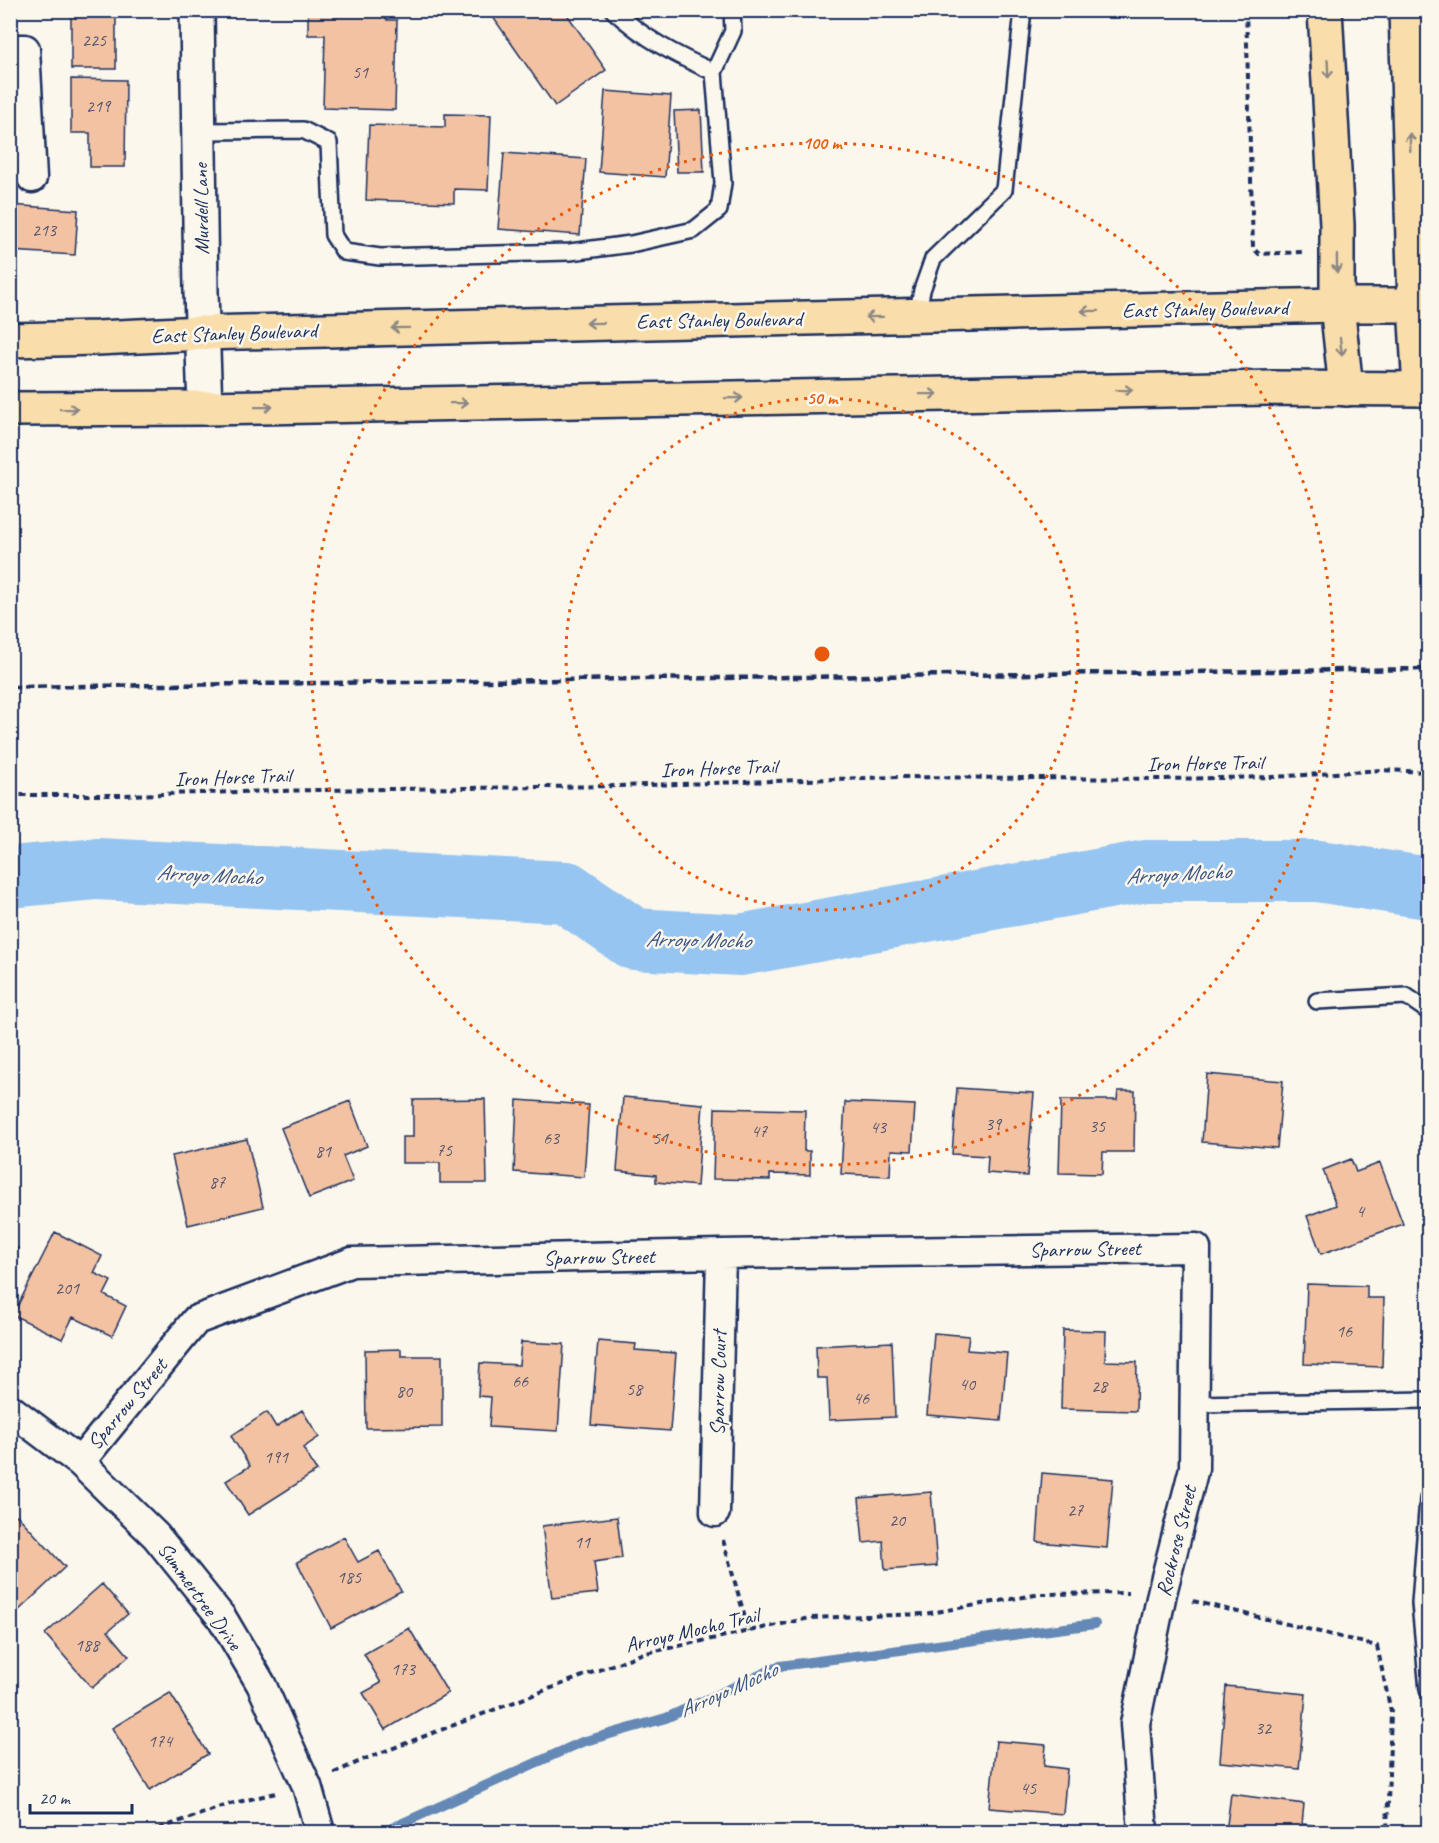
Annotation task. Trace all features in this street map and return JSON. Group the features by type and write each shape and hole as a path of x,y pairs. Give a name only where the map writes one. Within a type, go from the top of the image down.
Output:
{"main road":[{"path":"1325,10 1337,225 1337,305 1346,389"},
{"path":"10,409 205,408 1270,387 1424,389 1422,305 1406,10"},
{"name":"East Stanley Boulevard","path":"10,340 202,333 1337,305 1422,305"}],"street":[{"name":"Murdell Lane","path":"197,10 205,408"},
{"path":"10,49 25,49 32,178"},
{"name":"Sparrow Street","path":"80,1461 196,1320 352,1262 721,1254 1196,1248"},
{"name":"Rockrose Street","path":"1143,1833 1135,1724 1162,1593 1194,1468 1196,1248"},
{"name":"Sparrow Court","path":"715,1512 721,1254"},
{"name":"Summertree Drive","path":"10,1409 80,1461 156,1536 222,1618 261,1684 307,1786 320,1833"}],"lane":[{"path":"613,10 648,39 679,57 714,72"},
{"path":"200,131 303,130 329,143 333,235 344,252 380,257 570,252 631,244 694,230 719,210 723,183 714,72 733,31 732,10"},
{"path":"917,316 922,290 933,259 1004,190 1023,10"},
{"path":"1317,1001 1406,996 1428,1011"},
{"path":"1195,1404 1428,1400"},
{"path":"1428,1499 1420,1603 1428,1690"}],"path":[{"path":"1246,10 1253,248 1259,254"},
{"name":"Iron Horse Trail","path":"10,795 607,787 897,777 1163,779 1274,777 1382,770 1428,772"},
{"path":"715,1512 749,1632"},
{"name":"Arroyo Mocho Trail","path":"149,1833 230,1804 307,1786 367,1758 641,1654 810,1618 924,1614 1041,1594 1162,1593 1377,1646 1391,1712 1388,1833"}],"building":[{"path":"71,10 116,10 116,69 71,69"},
{"path":"308,10 387,10 387,20 397,20 395,110 323,108 325,35 308,35"},
{"path":"488,10 564,10 606,70 555,106"},
{"path":"71,79 126,80 125,167 90,167 90,133 71,133"},
{"path":"605,91 671,96 665,177 599,172"},
{"path":"701,110 704,172 677,172 674,111"},
{"path":"445,114 491,115 488,190 454,189 454,203 366,200 369,125 445,127"},
{"path":"504,153 586,159 580,235 498,229"},
{"path":"10,205 78,210 75,255 10,251"},
{"path":"1207,1074 1283,1081 1277,1148 1202,1142"},
{"path":"957,1088 1034,1093 1027,1176 987,1173 988,1156 952,1154"},
{"path":"1118,1091 1135,1091 1134,1152 1103,1152 1102,1174 1059,1173 1061,1100 1117,1100"},
{"path":"623,1097 703,1104 697,1186 656,1182 656,1175 617,1171"},
{"path":"485,1099 487,1183 440,1183 440,1163 402,1163 402,1137 413,1137 413,1100"},
{"path":"517,1100 589,1105 584,1177 514,1172"},
{"path":"350,1101 367,1146 343,1156 353,1181 309,1198 281,1128"},
{"path":"845,1102 915,1105 912,1151 891,1150 890,1176 841,1174"},
{"path":"715,1108 805,1110 804,1151 810,1151 810,1175 770,1174 770,1180 713,1179"},
{"path":"247,1139 263,1207 188,1225 172,1156"},
{"path":"1351,1159 1356,1172 1380,1163 1403,1224 1321,1254 1307,1216 1336,1205 1323,1170"},
{"path":"55,1232 102,1256 94,1273 111,1281 104,1295 126,1306 112,1336 73,1317 62,1339 13,1315"},
{"path":"10,1244 18,1248 10,1262"},
{"path":"1307,1284 1367,1286 1367,1298 1384,1298 1382,1367 1304,1364"},
{"path":"1063,1330 1106,1331 1105,1361 1137,1362 1136,1411 1061,1409"},
{"path":"934,1333 969,1336 967,1350 1007,1353 1001,1421 927,1415"},
{"path":"598,1341 636,1344 635,1350 676,1353 670,1431 591,1425"},
{"path":"521,1342 564,1344 558,1431 489,1427 491,1397 478,1396 480,1363 519,1365"},
{"path":"892,1342 895,1417 829,1420 827,1378 817,1378 816,1346"},
{"path":"401,1349 401,1356 442,1356 442,1427 366,1428 365,1350"},
{"path":"302,1410 319,1437 303,1448 317,1471 248,1515 226,1481 250,1466 231,1436 267,1412 276,1427"},
{"path":"1042,1473 1113,1479 1107,1548 1037,1542"},
{"path":"931,1492 937,1566 885,1570 883,1541 863,1543 859,1498"},
{"path":"17,1515 65,1567 16,1613 10,1607 10,1521"},
{"path":"617,1517 622,1558 594,1562 598,1593 552,1598 542,1526"},
{"path":"344,1537 358,1562 379,1551 401,1591 331,1628 297,1562"},
{"path":"102,1584 128,1614 108,1631 129,1656 92,1688 45,1634"},
{"path":"409,1628 448,1693 385,1730 363,1693 381,1683 364,1654"},
{"path":"1226,1686 1306,1694 1299,1769 1220,1762"},
{"path":"170,1693 208,1754 150,1790 112,1728"},
{"path":"996,1741 1046,1745 1044,1766 1067,1769 1063,1814 989,1808"},
{"path":"1231,1794 1304,1804 1302,1824 1311,1825 1310,1832 1226,1832"}],"waterway":[{"name":"Arroyo Mocho","path":"10,877 97,869 566,892 634,939 740,945 1146,871 1318,871 1428,888"},
{"name":"Arroyo Mocho","path":"383,1832 582,1742 666,1718 780,1666 1095,1624"}],"railway":[{"path":"10,687 1428,669"}]}
